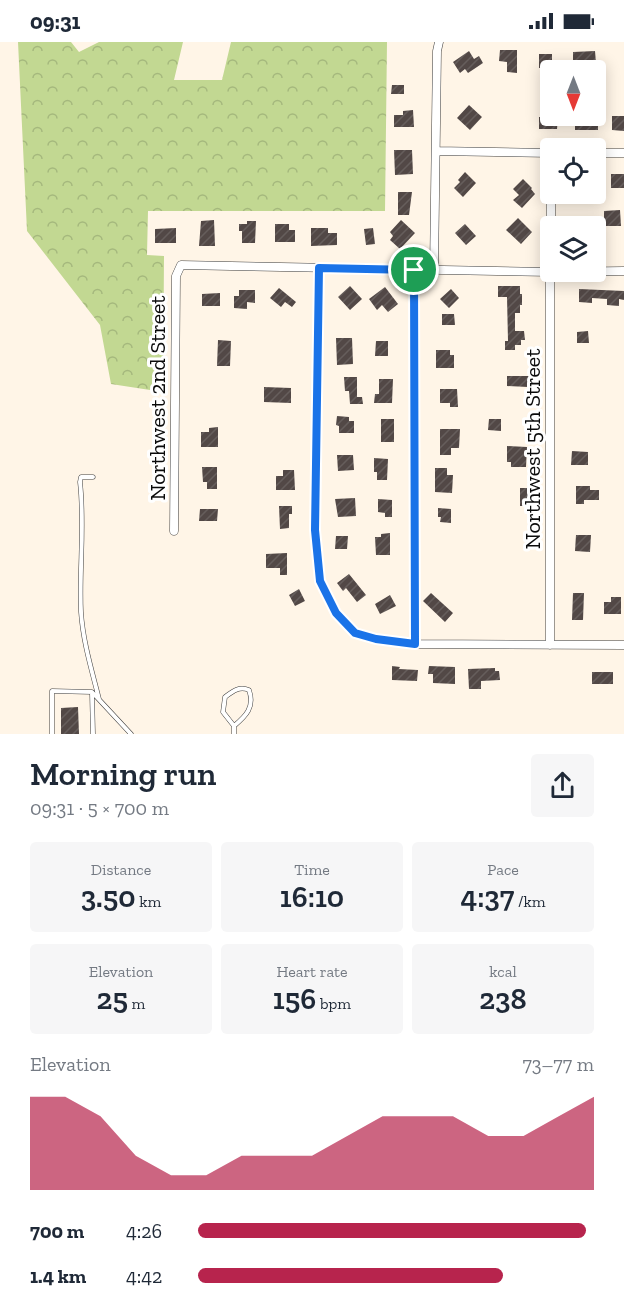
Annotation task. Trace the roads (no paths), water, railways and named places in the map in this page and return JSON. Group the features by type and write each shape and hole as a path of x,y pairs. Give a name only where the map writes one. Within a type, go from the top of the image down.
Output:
{"street":[{"path":"434,270 437,51 439,42"},
{"path":"436,151 540,153"},
{"path":"606,153 624,153"},
{"name":"Northwest 2nd Street","path":"174,531 176,276 181,265 319,268"},
{"path":"540,272 319,268 315,530 320,581 336,613 355,633 376,639 415,644 624,645"},
{"path":"414,270 415,644"},
{"path":"606,272 624,272"},
{"name":"Northwest 5th Street","path":"550,282 550,645"}],"lane":[{"path":"93,477 81,477 80,482 81,612 83,633 99,699"},
{"path":"234,726 248,714 252,699 249,690 243,688 225,697 223,712 234,726 234,734"},
{"path":"52,734 52,691 92,692 130,734"},
{"path":"92,692 93,734"}]}
